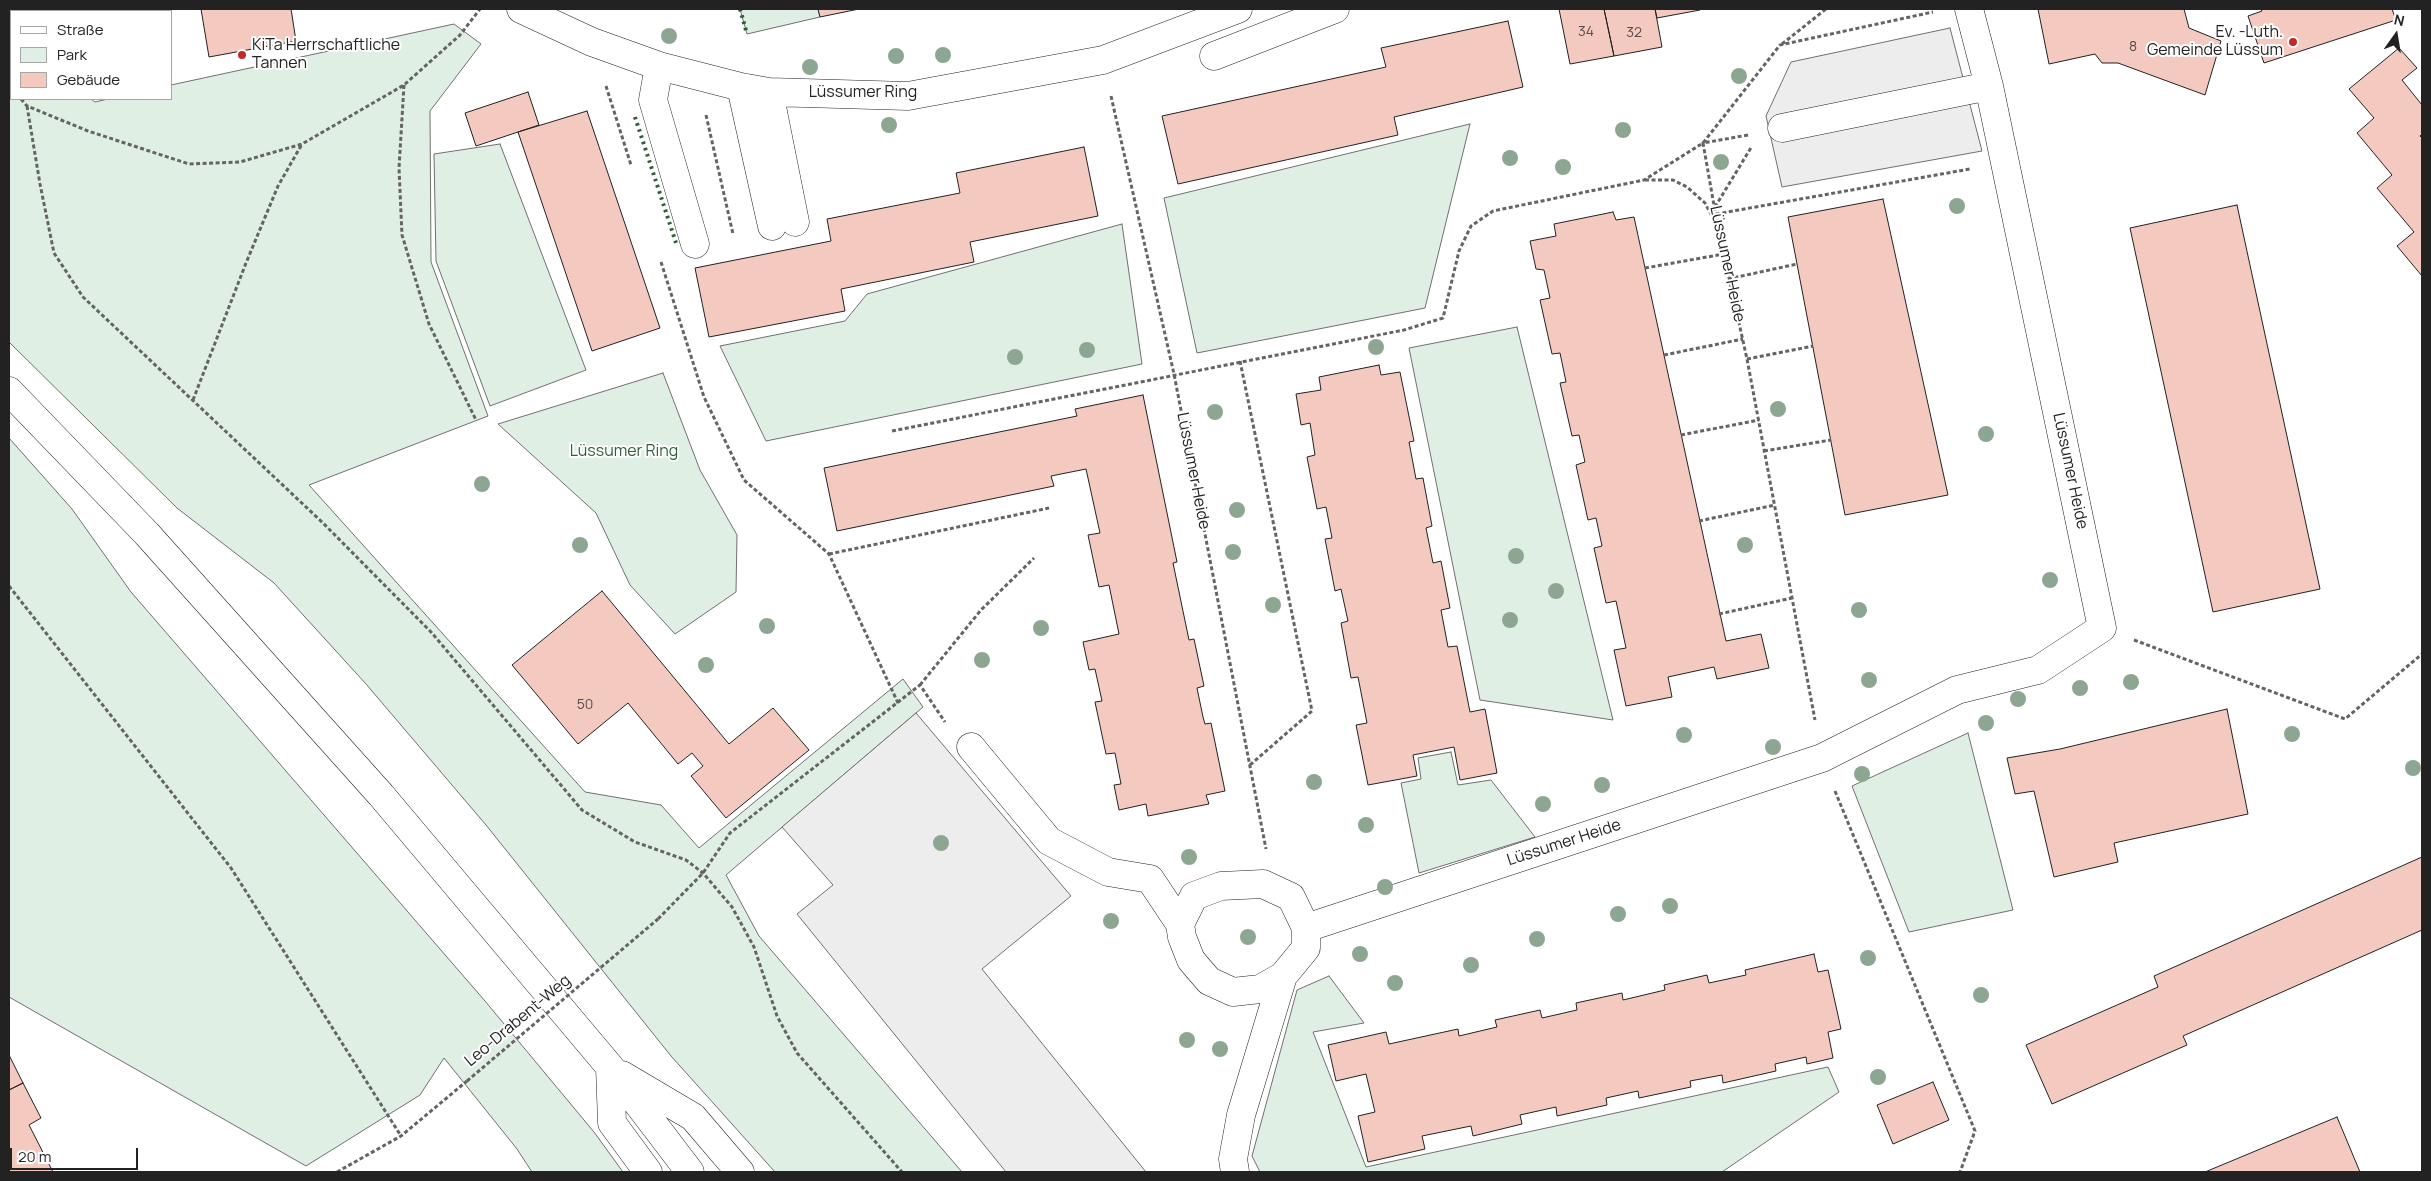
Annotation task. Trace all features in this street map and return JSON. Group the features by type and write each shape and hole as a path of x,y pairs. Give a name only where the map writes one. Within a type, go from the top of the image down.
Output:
{"main road":[{"name":"Lüssumer Ring","path":"521,9 592,42 659,66 741,87 769,92 908,96 1103,60 1238,9"},
{"path":"1214,56 1335,9"},
{"name":"Lüssumer Heide","path":"1306,928 1822,758 1957,690 2038,670 2102,628 1989,86 1969,9"},
{"path":"659,66 653,100 694,244"},
{"path":"1771,130 1989,86"},
{"path":"741,87 783,224 769,92"},
{"path":"9,391 146,534 381,795 610,1068 690,1172"},
{"path":"970,747 1049,841 1108,872 1150,880 1180,924 1182,937 1191,960 1209,981 1233,992 1260,989 1283,976 1306,948 1306,928 1291,897 1263,884 1221,886 1194,896 1180,924"},
{"path":"1236,1172 1233,1159 1241,1115 1283,976"},
{"path":"610,1068 612,1123 648,1172"},
{"path":"610,1068 694,1117 740,1172"}],"path":[{"path":"22,100 28,106 88,132 189,164 240,162 302,144 404,85 460,35 480,9"},
{"path":"1644,180 1703,143 1780,45 1826,9"},
{"path":"1780,45 1939,11"},
{"path":"592,42 633,171"},
{"name":"Lüssumer Heide","path":"1103,60 1174,374 1250,765 1266,850 1263,884"},
{"path":"404,85 400,168 402,235 429,324 476,420"},
{"path":"28,106 40,184 54,253 84,297 323,523 431,632 582,810 635,842 686,860 703,873 732,907 754,947 777,1016 797,1053 902,1172"},
{"path":"705,109 733,234"},
{"path":"1703,143 1771,130"},
{"path":"1715,208 1771,130"},
{"name":"Lüssumer Heide","path":"1703,143 1728,279 1743,338 1759,420 1822,758"},
{"path":"193,401 246,262 271,203 302,144"},
{"path":"1716,214 2005,163"},
{"path":"892,431 1404,330 1443,318 1459,251 1472,226 1493,211 1644,180 1673,180 1687,187 1705,203 1718,228"},
{"path":"1645,268 1724,254"},
{"path":"659,256 704,398 744,480 829,554 898,703"},
{"path":"1728,279 1797,264"},
{"path":"1664,355 1743,338"},
{"path":"1747,359 1813,346"},
{"path":"1240,361 1312,711 1250,765"},
{"path":"1681,435 1759,420"},
{"path":"1764,451 1831,440"},
{"path":"1699,521 1775,505"},
{"path":"829,554 1048,508"},
{"name":"Leo-Drabent-Weg","path":"337,1172 401,1136 658,919 703,873 730,833 920,685 981,610 1034,558"},
{"path":"9,586 231,868 401,1136"},
{"path":"1720,614 1792,598"},
{"path":"2102,628 2345,720 2422,654"},
{"path":"920,685 945,721 970,747"},
{"path":"1822,758 1975,1131 1960,1172"}],"green space":[{"path":"740,9 818,9 820,17 747,34"},
{"path":"9,20 10,100 92,100 95,102 104,100 172,100 172,85 454,24 481,44 430,111 431,262 488,416 309,485 585,792 661,805 699,848 903,679 923,707 726,875 759,936 962,1172 775,1172 671,1056 486,825 366,684 274,583 177,508 9,342"},
{"path":"1470,124 1425,308 1197,353 1164,198"},
{"path":"500,144 586,370 490,406 436,261 434,154"},
{"path":"1122,224 1142,364 766,441 720,346 845,321 867,294"},
{"path":"1517,327 1613,720 1480,700 1409,348"},
{"name":"Lüssumer Ring","path":"663,373 700,470 737,535 736,592 675,634 630,585 596,513 498,424"},
{"path":"9,438 72,509 131,592 485,1001 594,1132 623,1172 532,1172 517,1149 444,1058 420,1095 306,1166 9,997"},
{"path":"1968,733 2013,910 1909,932 1852,786"},
{"path":"1451,752 1458,785 1491,780 1535,837 1419,873 1401,783 1421,779 1418,758"},
{"path":"1329,976 1364,1023 1313,1032 1366,1167 1828,1067 1839,1092 1722,1172 1260,1172 1252,1156 1297,990"}],"shaded area":[{"path":"1950,28 1982,151 1782,187 1766,116 1791,62"},
{"path":"916,713 1071,896 982,969 1146,1172 1006,1172 797,914 833,885 782,827"}],"building":[{"path":"201,9 291,9 296,41 209,57"},
{"path":"818,9 859,9 820,17"},
{"path":"1559,9 1604,9 1614,56 1570,64"},
{"path":"1604,9 1655,9 1662,47 1614,56"},
{"path":"1655,9 1700,9 1700,10 1657,18"},
{"path":"2038,9 2184,9 2189,28 2221,41 2205,95 2118,63 2102,63 2095,54 2049,64"},
{"name":"Ev. -Luth. Gemeinde Lüssum","path":"2261,9 2392,9 2396,20 2264,63 2248,16 2262,11"},
{"path":"1508,21 1523,87 1394,117 1398,135 1178,184 1162,116 1386,67 1381,48"},
{"path":"2399,48 2417,68 2402,80 2422,105 2422,134 2420,136 2422,138 2422,276 2397,246 2414,232 2377,188 2392,175 2357,133 2374,118 2349,89"},
{"path":"528,92 539,125 476,146 465,113"},
{"path":"587,111 660,328 592,351 518,132"},
{"path":"1084,147 1098,216 970,242 974,262 841,289 845,311 709,337 695,268 831,241 827,219 960,193 956,173"},
{"path":"1883,199 1948,495 1845,515 1788,217"},
{"path":"2237,205 2320,589 2213,612 2130,228"},
{"path":"1613,212 1616,220 1634,217 1726,641 1761,634 1769,668 1717,679 1714,667 1668,677 1672,697 1626,706 1614,650 1626,648 1616,601 1606,603 1594,548 1602,546 1596,518 1588,520 1576,465 1585,462 1579,435 1572,436 1560,383 1566,382 1560,353 1552,354 1540,300 1550,298 1544,270 1536,269 1530,241 1556,236 1554,224"},
{"path":"1379,365 1381,375 1400,372 1414,441 1409,442 1416,479 1423,478 1432,526 1426,528 1433,563 1441,561 1450,608 1441,610 1448,647 1457,646 1470,712 1485,709 1497,773 1460,780 1454,747 1413,755 1417,776 1368,785 1356,725 1367,723 1358,677 1351,678 1341,623 1348,621 1341,589 1335,591 1325,539 1332,538 1326,507 1317,509 1307,457 1315,455 1310,423 1301,425 1296,394 1321,390 1319,377"},
{"path":"1143,395 1177,562 1173,563 1189,640 1194,639 1204,686 1197,688 1203,717 1205,724 1211,723 1225,791 1206,795 1209,804 1148,816 1146,804 1119,810 1114,785 1121,784 1115,753 1106,754 1095,702 1102,701 1095,669 1089,670 1083,642 1119,634 1109,585 1099,587 1088,535 1100,533 1086,469 1051,476 1054,486 837,531 824,468 1077,416 1075,409"},
{"path":"602,591 729,744 773,708 809,750 726,818 691,776 703,766 692,753 678,764 628,703 578,744 512,665"},
{"path":"2227,709 2248,814 2114,843 2118,862 2054,877 2034,791 2015,794 2007,758 2060,749"},
{"path":"2422,857 2422,930 2183,1036 2187,1045 2052,1104 2026,1045 2158,987 2154,976"},
{"path":"1814,954 1818,972 1828,970 1841,1029 1828,1032 1833,1058 1807,1064 1806,1057 1775,1064 1776,1071 1723,1083 1722,1075 1690,1081 1691,1087 1639,1098 1638,1091 1606,1098 1607,1105 1557,1116 1556,1107 1520,1115 1522,1124 1473,1136 1471,1126 1422,1136 1425,1149 1368,1162 1358,1116 1375,1112 1366,1074 1336,1081 1328,1045 1386,1032 1389,1044 1458,1029 1459,1036 1497,1027 1495,1020 1540,1010 1542,1018 1577,1010 1576,1003 1622,993 1623,1000 1665,990 1664,985 1707,975 1709,983 1746,975 1745,970"},
{"path":"9,1055 23,1083 9,1090"},
{"path":"1933,1082 1949,1120 1893,1144 1877,1105"},
{"path":"23,1083 41,1118 29,1125 53,1172 9,1172 9,1090"},
{"path":"2337,1117 2360,1172 2205,1172"}],"hedge":[{"path":"740,9 747,34"},
{"path":"635,117 677,246"}],"place":[{"name":"Ev. -Luth. Gemeinde Lüssum","path":"2293,42"},
{"name":"KiTa Herrschaftliche Tannen","path":"242,55"}]}
